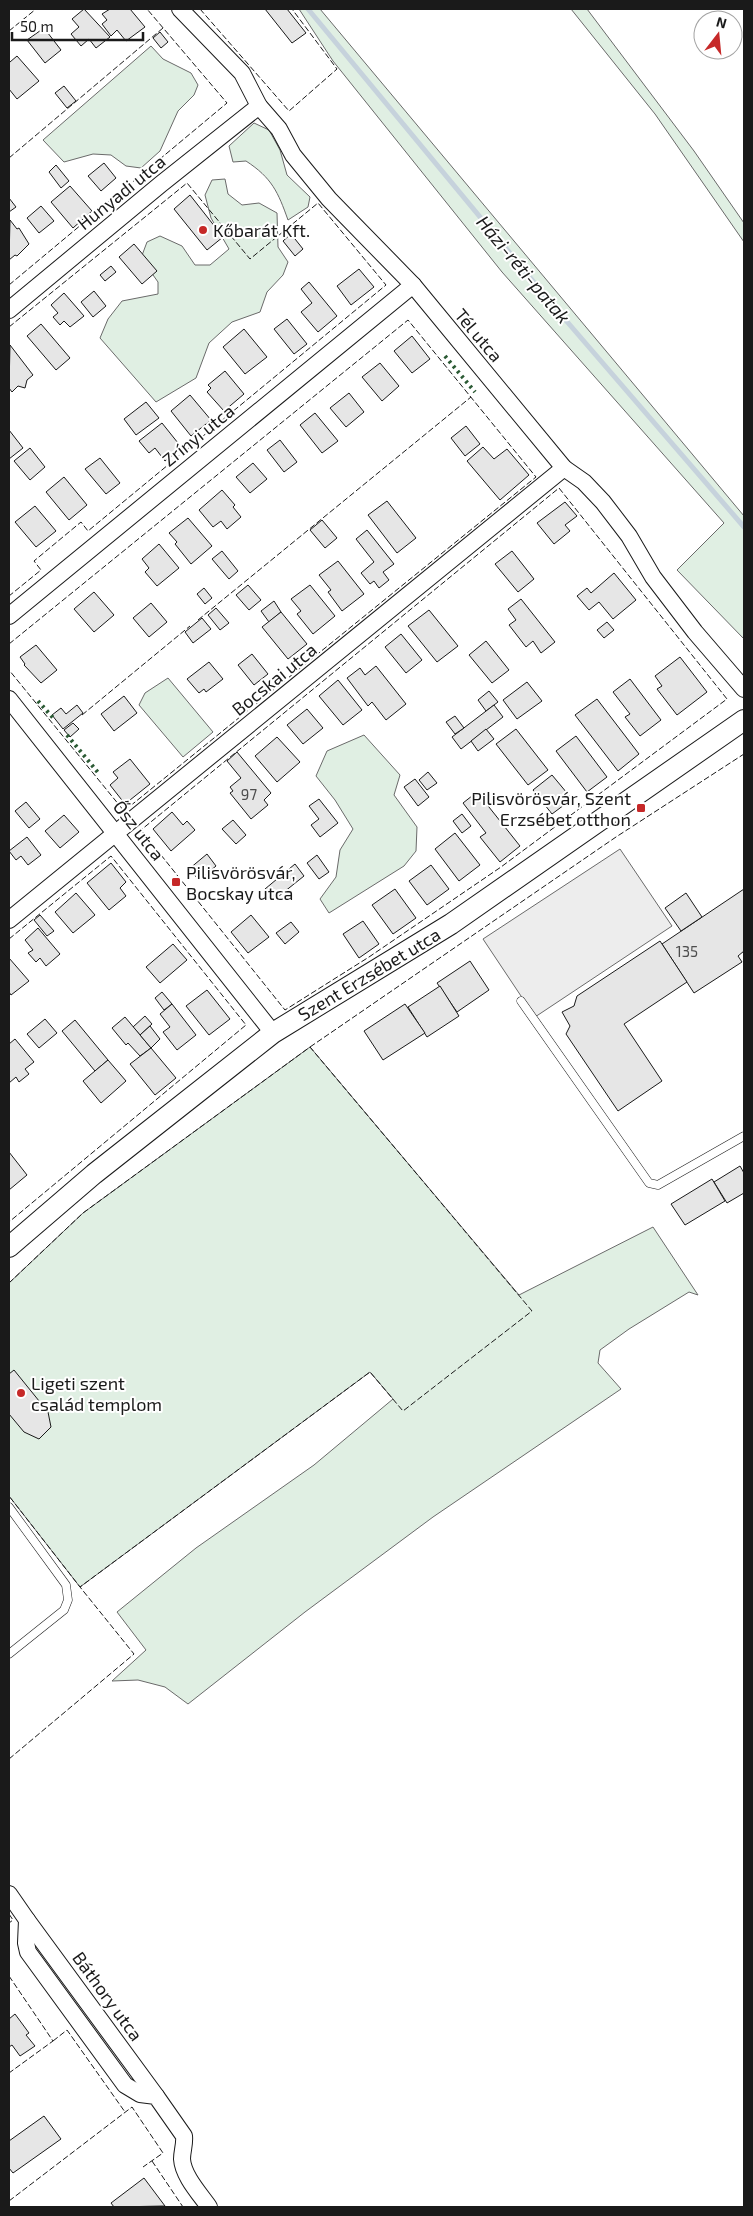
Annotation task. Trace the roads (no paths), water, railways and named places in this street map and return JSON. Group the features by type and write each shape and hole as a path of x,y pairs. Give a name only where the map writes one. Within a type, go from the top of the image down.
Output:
{"street":[{"name":"Tél utca","path":"180,9 242,73 259,106 279,129 293,155 329,199 413,285 564,468 584,482 603,502 629,536 653,577 695,632 744,689"},
{"name":"Hunyadi utca","path":"9,310 161,184 259,106"},
{"name":"Zrínyi utca","path":"9,616 413,285"},
{"name":"Bocskai utca","path":"9,920 564,468"},
{"name":"Ősz utca","path":"9,700 273,1033"},
{"name":"Szent Erzsébet utca","path":"9,1247 94,1174 273,1033 451,924 744,720"},
{"name":"Báthory utca","path":"9,1894 184,2136 182,2160 184,2169 209,2207"},
{"path":"28,1920 26,1944 28,1952 124,2085 140,2094 156,2096"}],"lane":[{"path":"521,1001 648,1183 658,1185 744,1136"},
{"path":"9,1507 66,1585 68,1600 64,1610 9,1654"}],"waterway":[{"name":"Házi-réti-patak","path":"308,9 557,310 744,527"}],"place":[{"name":"Kőbarát Kft.","path":"203,230"},
{"name":"Pilisvörösvár, Szent Erzsébet otthon","path":"641,808"},
{"name":"Pilisvörösvár, Bocskay utca","path":"176,882"},
{"name":"Ligeti szent család templom","path":"21,1393"}]}
